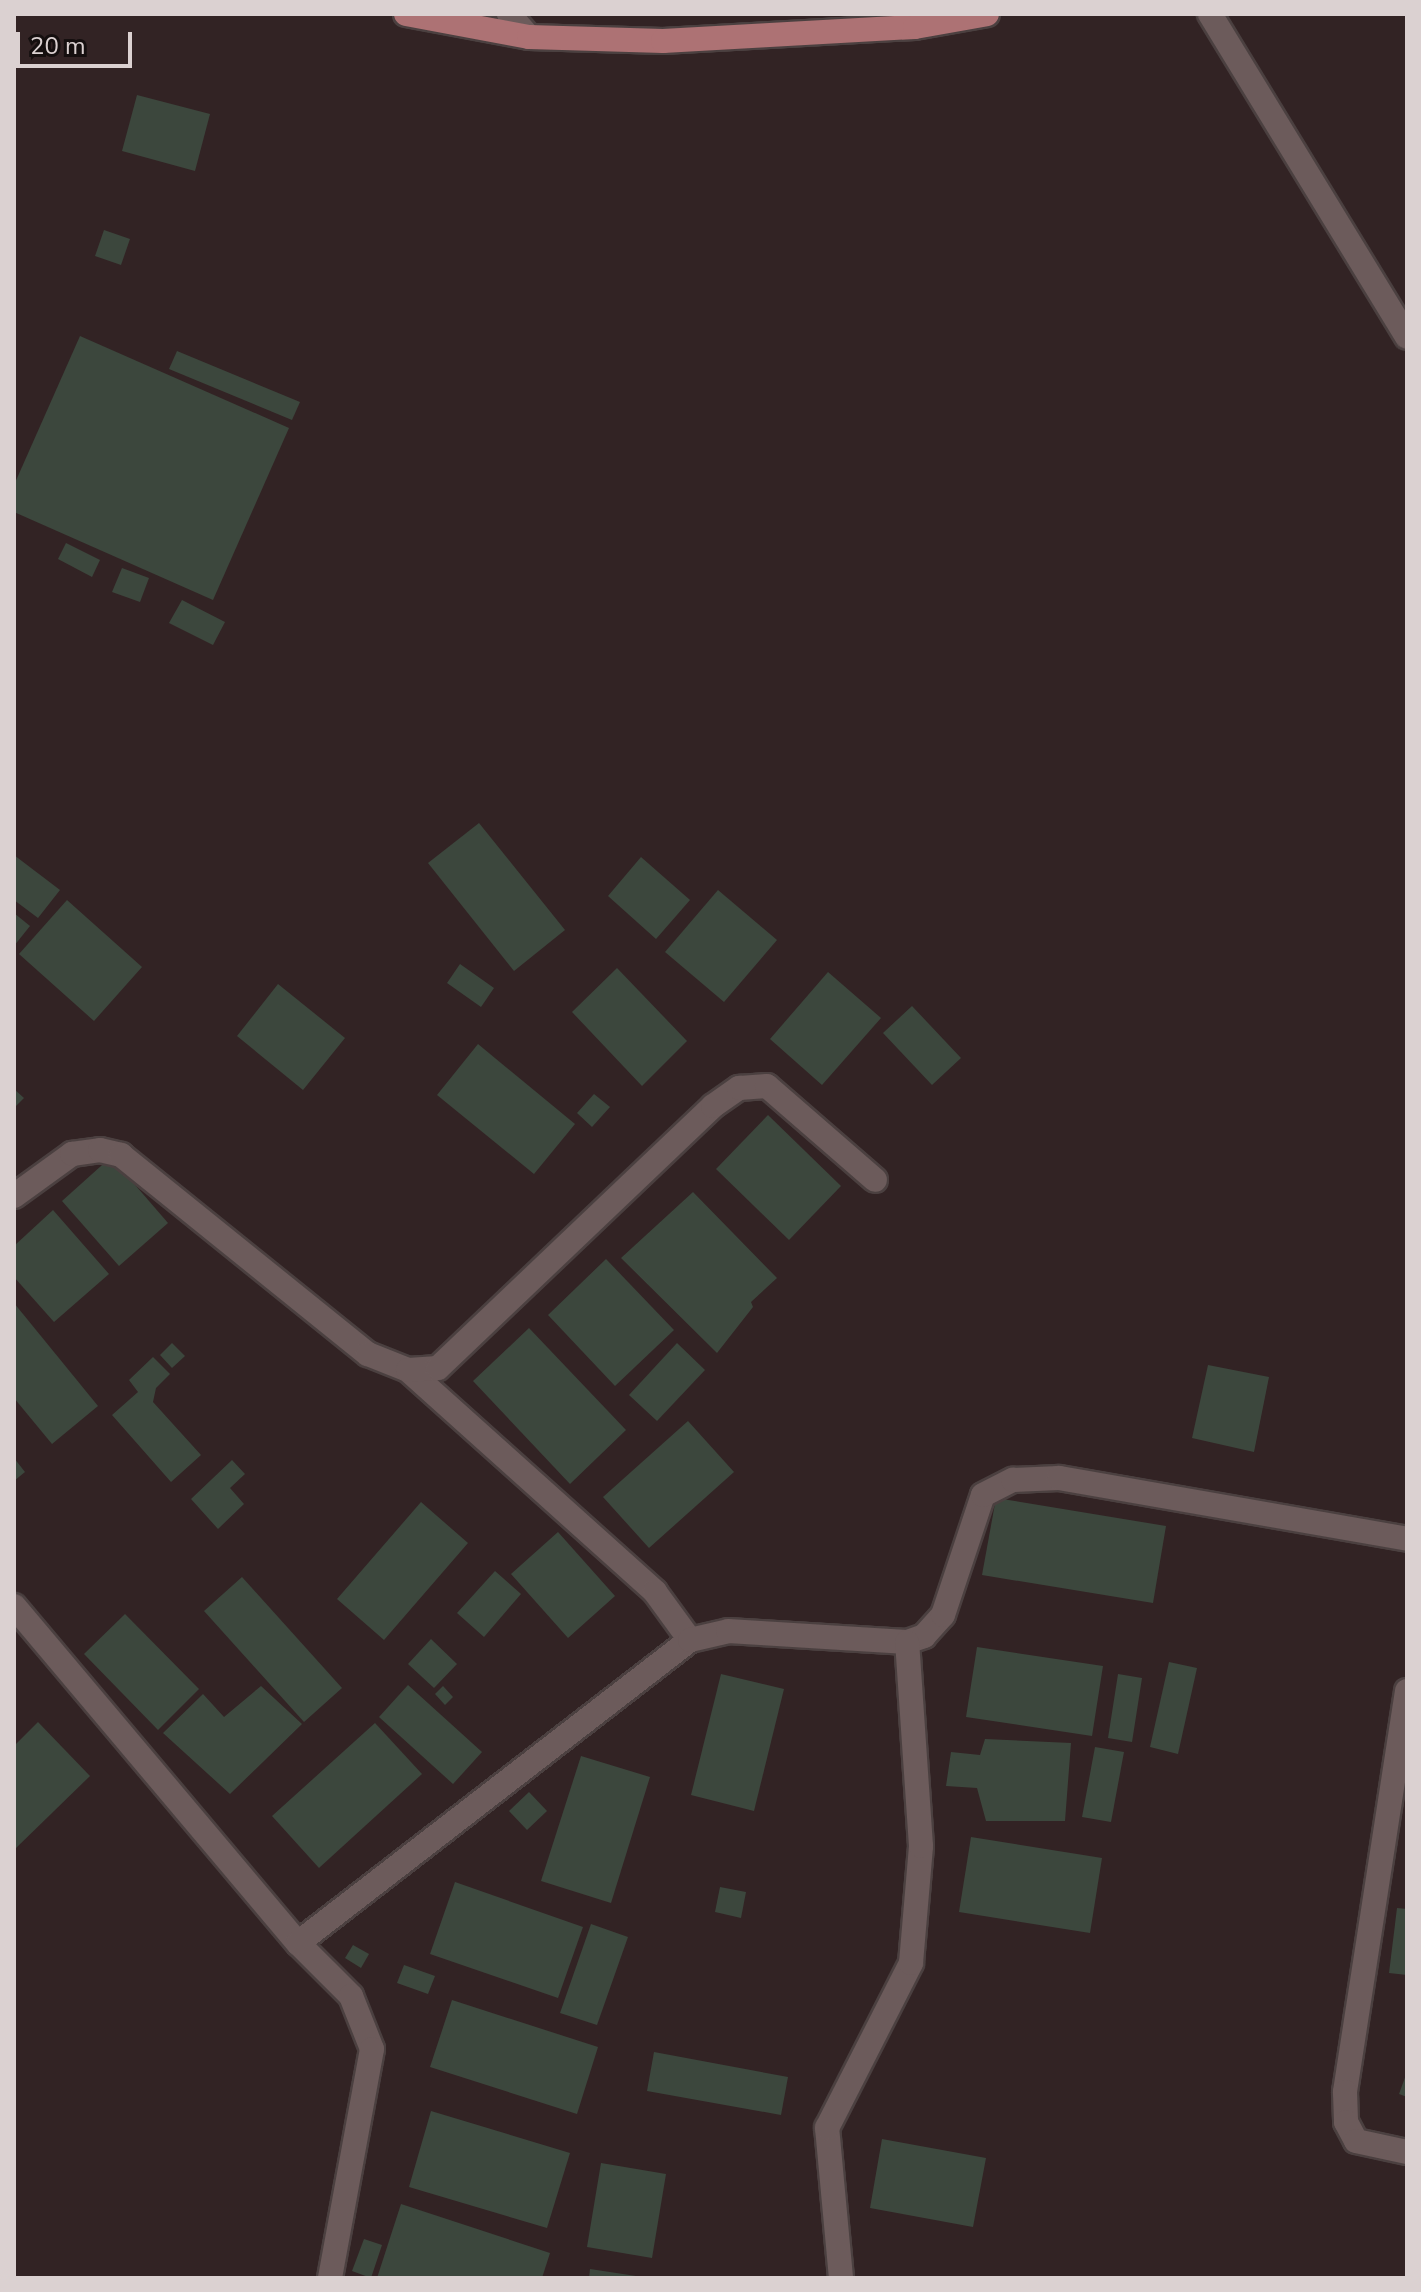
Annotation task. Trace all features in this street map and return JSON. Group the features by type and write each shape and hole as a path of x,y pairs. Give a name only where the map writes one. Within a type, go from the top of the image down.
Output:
{"main road":[{"path":"406,14 529,37 663,41 801,36 915,27 987,14"}],"street":[{"path":"509,14 529,37"},
{"path":"1210,14 1407,337"},
{"path":"408,1370 438,1368 713,1106 739,1088 767,1086 875,1180"},
{"path":"14,1196 72,1154 100,1150 121,1155 368,1354 408,1370 655,1592 690,1640"},
{"path":"298,1943 690,1640 728,1631 907,1642 924,1636 943,1615 983,1495 1013,1480 1059,1478 1407,1539"},
{"path":"14,1606 298,1943 351,1996 372,2049 330,2278"},
{"path":"841,2278 827,2128 911,1963 921,1846 907,1642"},
{"path":"1407,1691 1345,2092 1346,2122 1356,2141 1407,2152"}],"building":[{"path":"137,95 210,114 195,171 122,151"},
{"path":"104,230 130,239 121,265 95,256"},
{"path":"80,336 289,428 213,600 14,512 14,485"},
{"path":"177,351 300,402 292,420 169,369"},
{"path":"66,543 100,560 92,577 58,559"},
{"path":"122,568 149,578 140,602 112,592"},
{"path":"182,600 225,622 213,645 169,623"},
{"path":"479,823 565,930 514,971 428,863"},
{"path":"14,855 60,890 38,918 14,900"},
{"path":"641,857 690,900 656,939 608,896"},
{"path":"718,890 777,940 724,1002 665,952"},
{"path":"67,900 142,967 94,1021 19,954"},
{"path":"14,913 30,926 14,946"},
{"path":"460,964 494,988 481,1007 447,983"},
{"path":"617,968 687,1041 642,1086 572,1012"},
{"path":"828,972 881,1018 822,1085 770,1039"},
{"path":"278,984 345,1038 303,1090 237,1036"},
{"path":"912,1006 961,1058 932,1085 883,1033"},
{"path":"478,1044 575,1124 534,1174 437,1095"},
{"path":"14,1089 24,1098 14,1108"},
{"path":"594,1094 610,1107 592,1127 577,1113"},
{"path":"768,1115 841,1186 789,1240 716,1169"},
{"path":"111,1157 168,1223 119,1266 62,1201"},
{"path":"693,1192 777,1278 751,1302 753,1307 717,1353 621,1258"},
{"path":"53,1210 109,1274 54,1322 14,1277 14,1246"},
{"path":"606,1259 674,1330 615,1386 548,1315"},
{"path":"14,1303 98,1406 52,1444 14,1398"},
{"path":"529,1328 626,1430 570,1484 473,1381"},
{"path":"172,1343 185,1356 172,1368 160,1355"},
{"path":"677,1343 705,1370 657,1421 629,1395"},
{"path":"153,1357 170,1374 156,1388 153,1402 201,1455 171,1482 112,1415 138,1392 129,1380"},
{"path":"1208,1365 1269,1377 1254,1452 1192,1438"},
{"path":"688,1421 734,1472 649,1548 603,1497"},
{"path":"14,1458 25,1472 14,1481"},
{"path":"232,1460 245,1474 230,1488 244,1504 218,1529 191,1499"},
{"path":"996,1498 1166,1526 1153,1603 982,1575"},
{"path":"421,1502 468,1543 384,1640 337,1599"},
{"path":"558,1532 615,1596 568,1638 511,1574"},
{"path":"495,1571 521,1594 484,1637 457,1613"},
{"path":"242,1577 342,1688 304,1722 204,1611"},
{"path":"125,1614 199,1689 158,1730 84,1654"},
{"path":"431,1639 457,1664 434,1688 408,1664"},
{"path":"977,1647 1103,1666 1092,1736 966,1717"},
{"path":"1169,1662 1197,1668 1178,1754 1150,1747"},
{"path":"721,1674 784,1689 754,1811 691,1795"},
{"path":"1118,1674 1142,1678 1132,1742 1108,1738"},
{"path":"408,1685 482,1752 453,1784 379,1717"},
{"path":"261,1686 302,1724 230,1794 163,1733 203,1694 224,1717"},
{"path":"443,1686 453,1697 445,1705 435,1694"},
{"path":"38,1722 90,1776 14,1850 14,1746"},
{"path":"375,1723 422,1774 319,1868 272,1816"},
{"path":"985,1739 1071,1743 1065,1821 986,1821 977,1788 946,1786 951,1752 980,1755"},
{"path":"1095,1747 1124,1752 1111,1822 1082,1817"},
{"path":"581,1756 650,1777 611,1903 541,1881"},
{"path":"529,1792 547,1811 527,1830 509,1811"},
{"path":"971,1837 1102,1858 1090,1933 959,1912"},
{"path":"455,1882 583,1927 558,1998 430,1954"},
{"path":"720,1887 746,1892 741,1918 715,1912"},
{"path":"1397,1908 1407,1909 1407,1975 1389,1973"},
{"path":"591,1924 628,1937 597,2025 560,2013"},
{"path":"353,1945 369,1954 361,1968 345,1958"},
{"path":"404,1965 435,1976 428,1994 397,1983"},
{"path":"452,2000 598,2047 577,2114 430,2067"},
{"path":"654,2052 788,2077 781,2115 647,2091"},
{"path":"1407,2072 1407,2097 1399,2094"},
{"path":"431,2111 570,2153 547,2228 409,2187"},
{"path":"882,2139 986,2158 973,2227 870,2208"},
{"path":"601,2163 666,2174 652,2258 587,2247"},
{"path":"401,2204 550,2253 542,2278 377,2278"},
{"path":"364,2239 382,2245 371,2278 352,2271"},
{"path":"590,2269 636,2276 636,2278 589,2278"}]}
